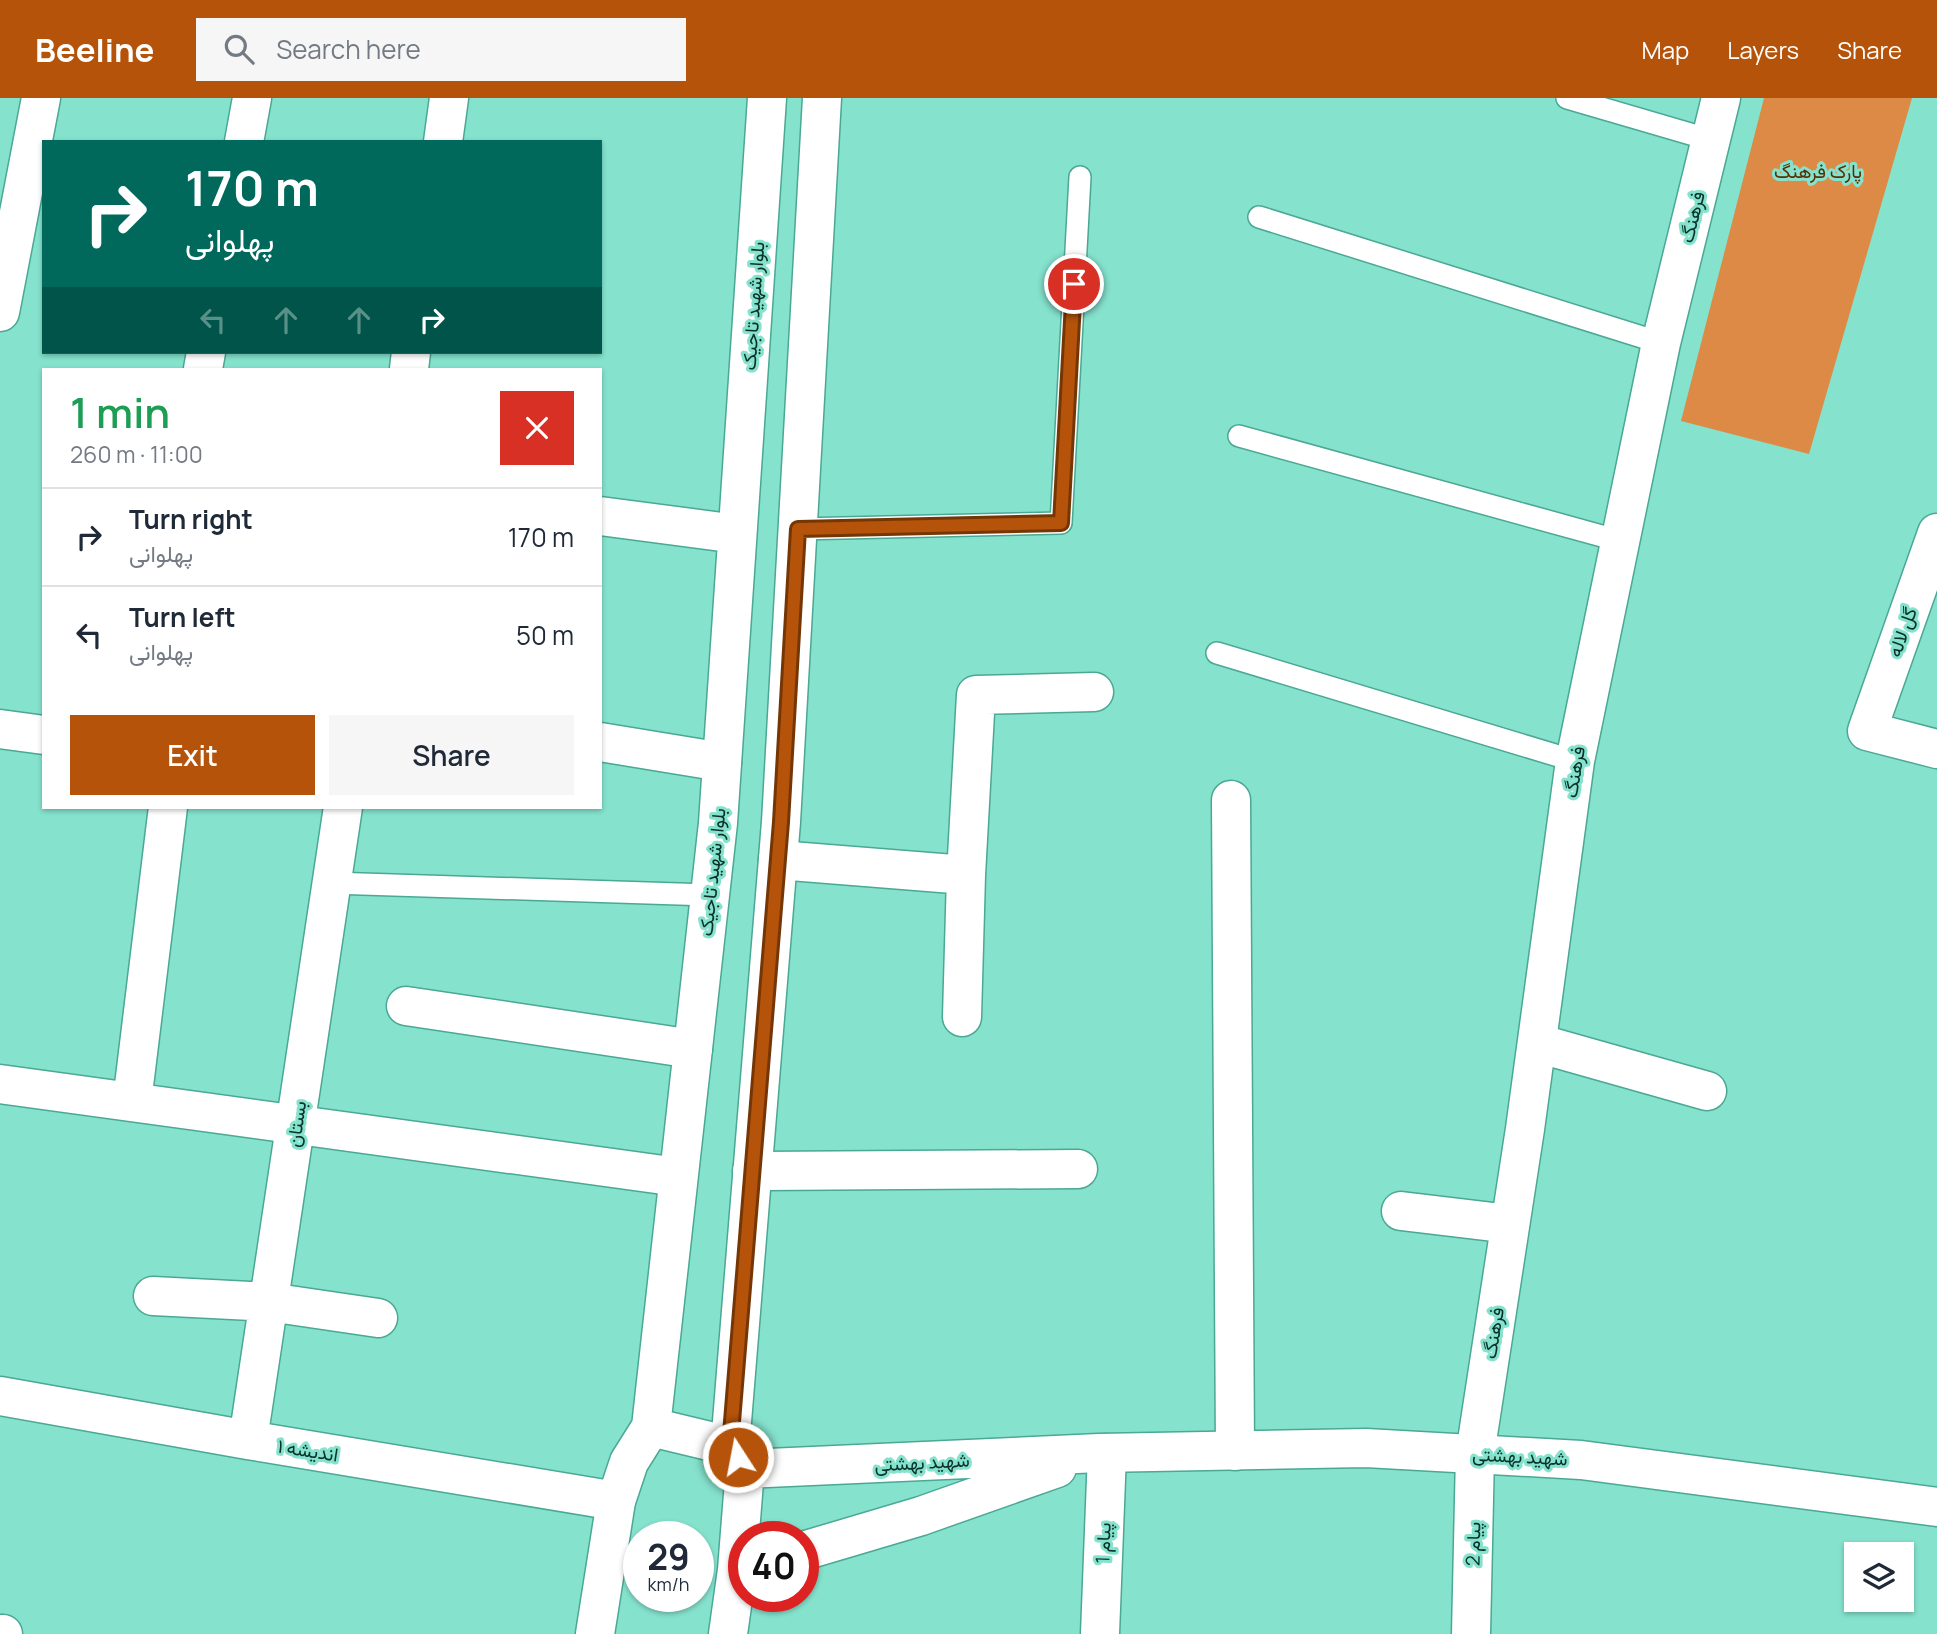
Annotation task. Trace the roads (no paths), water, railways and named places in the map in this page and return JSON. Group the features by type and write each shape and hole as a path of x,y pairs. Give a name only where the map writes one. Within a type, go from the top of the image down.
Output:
{"street":[{"path":"0,312 41,98"},
{"path":"244,140 252,98"},
{"path":"443,140 449,98"},
{"name":"بلوار شهید تاجیک","path":"595,1634 616,1501 629,1462 651,1427 710,895 722,762 767,98"},
{"path":"739,1521 738,1457 752,1171 778,860 822,98"},
{"name":"فرهنگ","path":"1475,1454 1537,1043 1575,761 1661,344 1721,98"},
{"path":"602,516 737,534"},
{"name":"گل لاله","path":"1937,533 1867,731 1937,749"},
{"path":"962,1017 966,874 976,695 1094,692"},
{"path":"0,729 42,735"},
{"path":"602,742 722,762"},
{"path":"1231,800 1236,1451"},
{"path":"132,1102 168,809"},
{"name":"بستان","path":"248,1440 343,809"},
{"path":"778,860 966,874"},
{"path":"406,1006 693,1049"},
{"path":"1537,1043 1706,1091"},
{"path":"0,1084 678,1177"},
{"path":"752,1171 1078,1169"},
{"path":"1401,1211 1510,1224"},
{"path":"153,1296 269,1302 378,1318"},
{"name":"اندیشه ۱","path":"0,1396 616,1501"},
{"name":"شهید بهشتی","path":"651,1427 738,1457 1366,1448 1581,1460 1937,1507"},
{"name":"شهید بهشتی","path":"819,1546 921,1516 1103,1453"},
{"name":"پیام 1","path":"1100,1634 1103,1453"},
{"name":"پیام 2","path":"1471,1634 1475,1454"},
{"path":"728,1634 732,1612"}],"lane":[{"path":"1567,98 1711,140"},
{"path":"798,529 1061,523 1080,177"},
{"path":"1259,218 1661,344"},
{"path":"1238,436 1620,541"},
{"path":"1217,653 1575,761"},
{"path":"331,883 710,895"}],"park label":[{"name":"پارک فرهنگ","path":"1818,171"}]}
